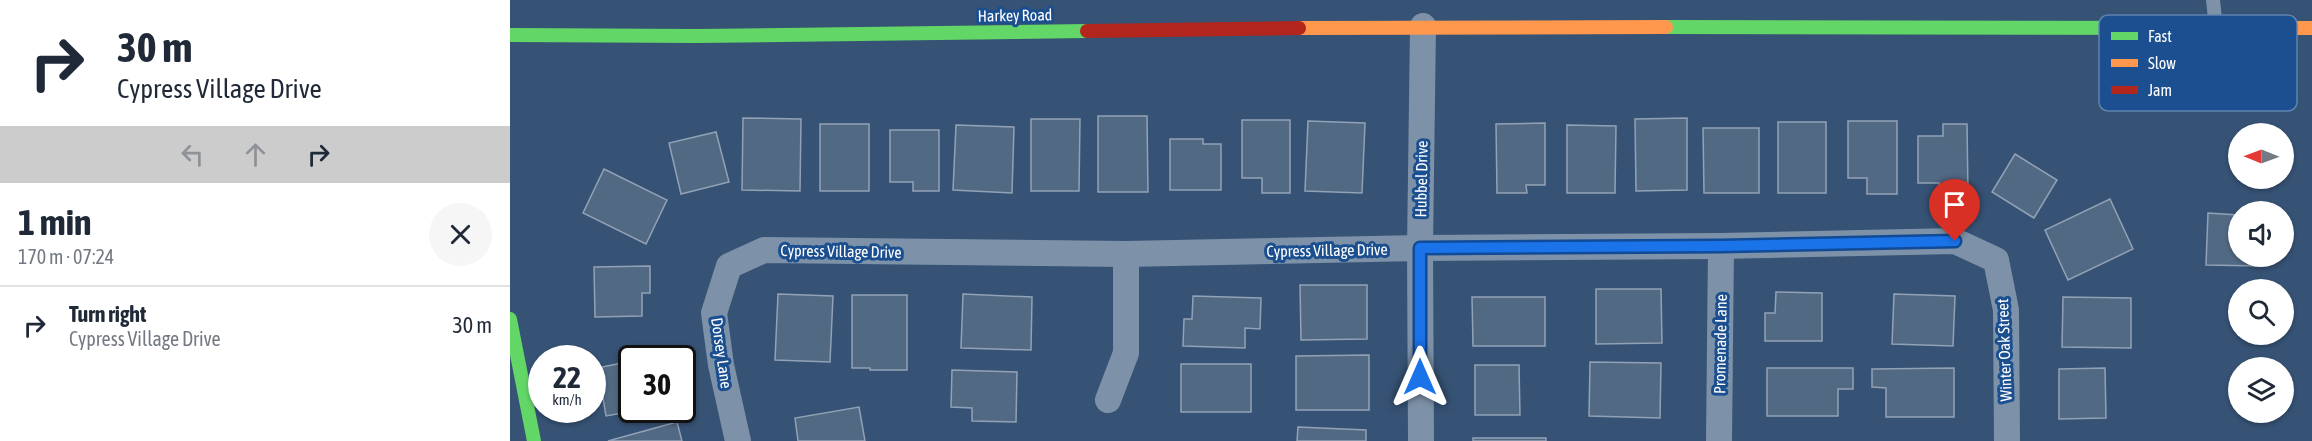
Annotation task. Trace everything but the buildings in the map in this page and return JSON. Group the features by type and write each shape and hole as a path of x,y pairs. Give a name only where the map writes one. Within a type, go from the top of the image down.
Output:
{"street":[{"name":"Harkey Road","path":"510,34 697,36 1424,26 2099,28"},
{"name":"Hubbel Drive","path":"1421,441 1420,248 1424,26"},
{"name":"Cypress Village Drive","path":"729,266 764,250 1126,254 1955,241 1996,261"},
{"name":"Promenade Lane","path":"1719,441 1721,246"},
{"path":"1108,400 1126,353 1126,254"},
{"name":"Winter Oak Street","path":"1996,261 2006,310 2007,441"},
{"name":"Dorsey Lane","path":"729,266 714,313 721,365 738,441"},
{"path":"510,319 534,441"}],"lane":[{"path":"2213,0 2215,15"}],"traffic: fast":[{"path":"1666,27 2099,28"},
{"path":"510,35 697,36 1087,31"},
{"path":"510,319 534,441"}],"traffic: slow":[{"path":"1299,28 1666,27"},
{"path":"2297,28 2312,28"}],"traffic: jam":[{"path":"1087,31 1299,28"}],"route":[{"path":"1420,377 1420,248 1721,246 1955,241"}]}
